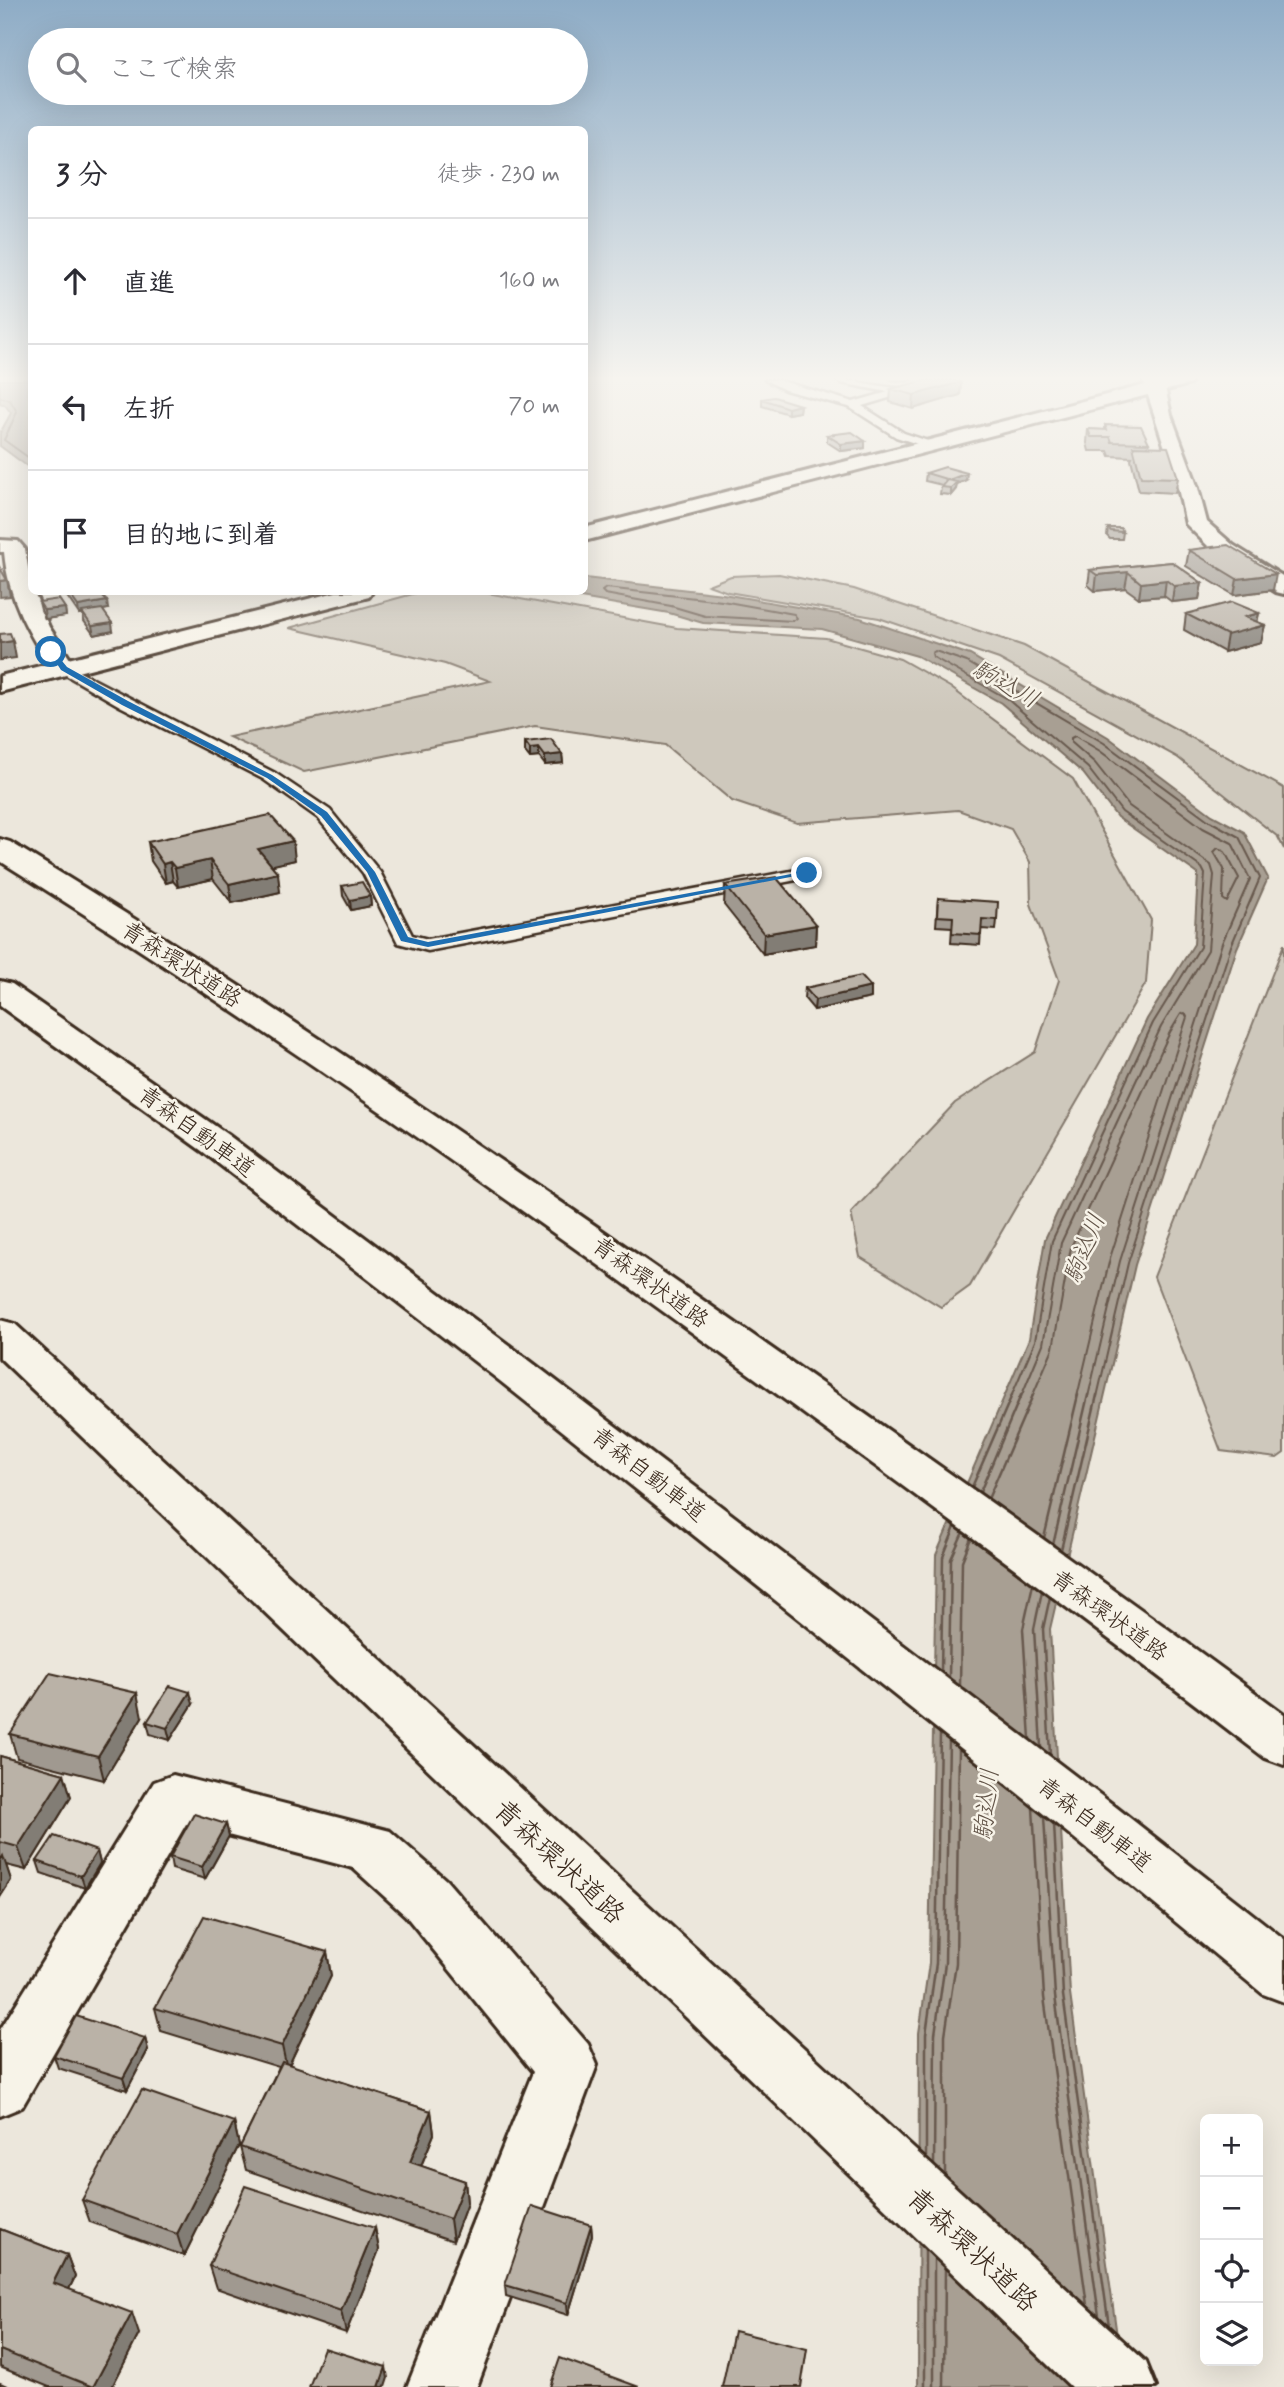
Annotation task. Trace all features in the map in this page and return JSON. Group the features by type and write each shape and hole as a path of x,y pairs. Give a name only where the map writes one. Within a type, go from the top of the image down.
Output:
{"main road":[{"path":"588,534 752,491"},
{"path":"1189,491 1197,524 1225,550 1284,587"},
{"path":"0,546 15,549 20,590 51,652 64,668"},
{"path":"0,684 349,595"},
{"name":"青森環状道路","path":"0,848 243,1003 521,1190 875,1442 1284,1743"},
{"name":"青森自動車道","path":"0,991 237,1160 516,1371 1093,1821 1284,1975"},
{"name":"青森環状道路","path":"0,1334 1121,2387"},
{"path":"0,2086 173,1798 370,1848 426,1898 566,2064 442,2387"}],"lane":[{"path":"64,668 125,703 270,776 324,814 371,872 405,939 428,945 807,873"}],"shaded area":[{"path":"779,574 854,589 1024,646 1284,788 1284,849 1278,837 1177,757 999,659 879,618 728,592 708,585 731,576"},
{"path":"409,595 498,595 677,628 826,638 900,659 950,687 1073,779 1151,920 1146,983 970,1286 941,1307 860,1257 851,1213 955,1103 1035,1052 1059,980 1031,904 1030,862 1011,829 958,810 797,823 732,801 665,745 535,726 304,772 229,737 490,681 445,664 289,628"},
{"path":"1284,944 1284,1453 1277,1458 1221,1451 1154,1277"}],"water":[{"name":"駒込川","path":"588,578 723,594 860,618 970,655 1108,737 1212,815 1244,832 1268,878 1237,948 1135,1265 1050,1629 1070,1994 1124,2387 918,2387 919,2033 929,1963 936,1555 1029,1339 1045,1239 1147,1019 1194,944 1198,874 1117,817 1083,773 1001,703 917,656 822,629 703,623 669,613 563,595 588,595"}],"building":[{"path":"1108,528 1121,528 1123,532 1111,531"},
{"path":"1228,545 1276,574 1237,579 1189,550"},
{"path":"1172,562 1202,583 1174,586 1166,580 1141,583 1128,572 1097,575 1090,570"},
{"path":"0,568 7,580 0,581"},
{"path":"70,595 101,595 107,601 78,606"},
{"path":"59,599 65,608 44,610 39,602"},
{"path":"1232,602 1259,613 1245,617 1265,625 1227,635 1186,614"},
{"path":"102,609 112,623 92,626 82,612"},
{"path":"10,633 13,641 0,643 0,634"},
{"path":"551,739 562,754 545,756 539,748 530,749 525,742"},
{"path":"270,815 293,841 258,849 278,873 229,884 210,860 175,868 170,862 163,864 148,842"},
{"path":"776,877 816,925 764,934 725,885"},
{"path":"362,882 370,896 350,900 342,886"},
{"path":"938,898 998,902 997,920 982,919 981,935 952,933 953,917 937,916"},
{"path":"861,976 871,987 815,1000 805,988"},
{"path":"50,1673 137,1693 98,1756 10,1734"},
{"path":"170,1686 190,1692 167,1728 147,1722"},
{"path":"0,1756 64,1774 18,1847 0,1842"},
{"path":"194,1814 226,1824 202,1867 170,1857"},
{"path":"54,1836 97,1851 81,1876 37,1861"},
{"path":"204,1916 327,1952 282,2046 155,2008"},
{"path":"76,2016 145,2038 123,2078 54,2056"},
{"path":"282,2062 431,2111 410,2162 465,2181 450,2219 240,2147"},
{"path":"142,2090 234,2122 177,2234 82,2200"},
{"path":"245,2186 375,2228 341,2311 209,2266"},
{"path":"532,2206 591,2225 567,2303 505,2285"},
{"path":"0,2229 67,2255 53,2283 132,2313 93,2387 0,2350"},
{"path":"734,2331 807,2349 801,2387 722,2387"},
{"path":"324,2348 386,2367 379,2387 309,2387"},
{"path":"560,2358 639,2387 550,2387"}],"route":[{"path":"51,652 64,668 125,703 270,776 324,814 371,872 405,939 428,945 807,873"}]}
